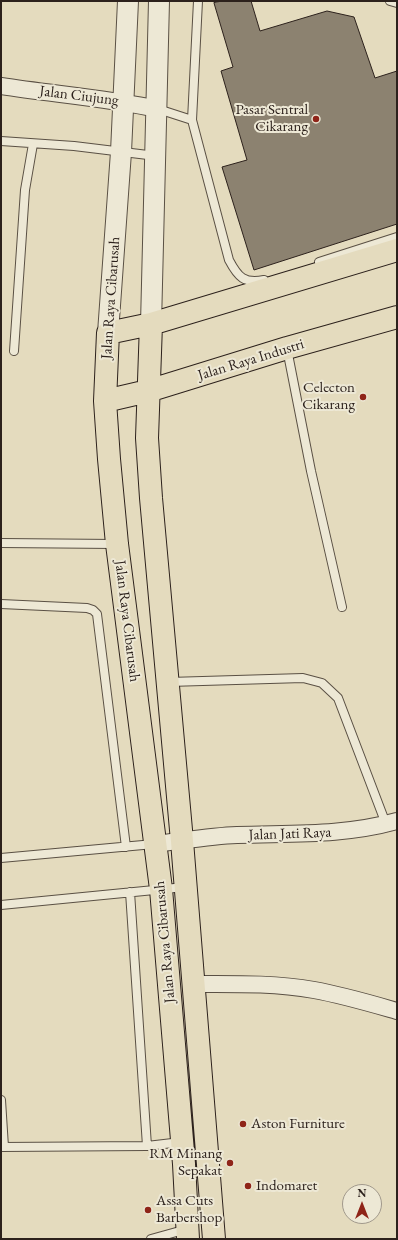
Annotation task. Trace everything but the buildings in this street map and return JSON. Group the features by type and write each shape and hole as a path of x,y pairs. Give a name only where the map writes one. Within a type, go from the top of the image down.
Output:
{"main road":[{"path":"108,333 152,324 397,250"},
{"name":"Jalan Raya Industri","path":"105,401 148,391 287,348 397,317"},
{"name":"Jalan Raya Cibarusah","path":"152,324 147,438 150,490 182,841 214,1239"},
{"name":"Jalan Raya Cibarusah","path":"108,333 105,401 117,544 161,889 188,1234"}],"street":[{"name":"Jalan Raya Cibarusah","path":"108,333 121,152 128,1"},
{"name":"Jalan Raya Cibarusah","path":"152,324 158,109 159,1"},
{"name":"Jalan Ciujung","path":"1,86 64,96 123,101 158,109"},
{"name":"Jalan Jati Raya","path":"155,844 235,835 330,833 359,830 391,823"},
{"path":"194,984 244,984 313,990 349,997 397,1010"}],"lane":[{"path":"198,1 192,120 229,260 236,271 245,280 256,281 274,277"},
{"path":"390,1 397,2"},
{"path":"158,109 192,120"},
{"path":"1,141 74,146 156,156"},
{"path":"14,351 25,190 33,144"},
{"path":"310,265 397,237"},
{"path":"287,348 311,471 342,608"},
{"path":"1,543 117,544"},
{"path":"1,604 87,608 93,610 97,614 126,847"},
{"path":"167,682 302,678 322,683 338,698 391,823"},
{"path":"1,858 155,844"},
{"path":"1,904 185,886"},
{"path":"130,892 147,1146"},
{"path":"1,1100 3,1147 147,1146 181,1142"},
{"path":"151,1239 188,1234"}],"place":[{"name":"Pasar Sentral Cikarang","path":"316,119"},
{"name":"Celecton Cikarang","path":"363,397"},
{"name":"Aston Furniture","path":"243,1124"},
{"name":"RM Minang Sepakat","path":"230,1163"},
{"name":"Indomaret","path":"248,1186"},
{"name":"Assa Cuts Barbershop","path":"148,1210"}]}
